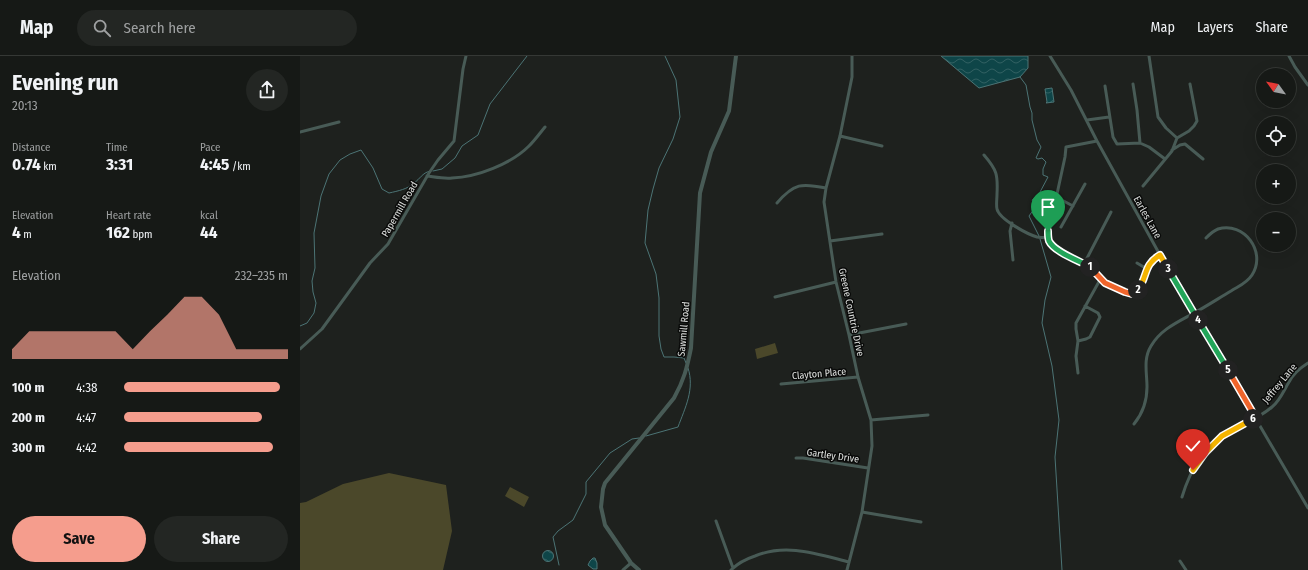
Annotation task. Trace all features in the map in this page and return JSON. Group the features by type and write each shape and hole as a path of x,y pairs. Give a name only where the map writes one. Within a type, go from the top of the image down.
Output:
{"street":[{"name":"Papermill Road","path":"300,349 322,329 370,263 388,244 427,176 454,141 463,68 466,56"},
{"name":"Sawmill Road","path":"639,570 631,563 605,524 601,507 603,489 605,482 674,398 682,384 686,371 690,348 700,193 711,152 729,111 736,56"},
{"name":"Greene Countrie Drive","path":"847,570 862,512 872,446 871,420 858,377 836,282 824,202 852,77 852,56"},
{"name":"Earles Lane","path":"1050,56 1064,77 1097,141 1160,255 1308,508"},
{"path":"1149,56 1158,117 1166,128 1177,138"},
{"path":"1289,56 1295,67 1308,84"},
{"path":"1133,84 1140,143"},
{"path":"1172,151 1177,138 1189,131 1197,121 1190,84"},
{"path":"1105,86 1113,137 1117,144 1140,143 1164,160"},
{"path":"1087,120 1109,117"},
{"path":"300,132 339,122"},
{"path":"427,176 452,178 476,175 512,159 528,146 545,127"},
{"path":"840,136 882,146"},
{"path":"1097,141 1066,146 1048,231 1051,243 1058,250 1091,268 1109,285 1132,294 1136,292 1140,286 1152,260 1160,255"},
{"path":"1143,186 1172,151 1180,145 1185,144 1203,159"},
{"path":"984,155 995,169 997,176 997,211 1001,216 1035,237 1049,237"},
{"path":"777,203 790,190 797,186 808,184 826,188"},
{"path":"1061,227 1084,184"},
{"path":"1056,196 1073,206"},
{"path":"1084,264 1111,212"},
{"path":"1012,223 1010,231 1013,260"},
{"path":"1134,424 1140,416 1146,402 1146,356 1158,336 1169,326 1248,281 1256,267 1256,249 1250,239 1243,233 1234,229 1222,228 1212,232 1206,238"},
{"path":"830,241 882,234"},
{"path":"1137,263 1147,269"},
{"path":"1078,373 1076,356 1078,341 1075,326 1101,278"},
{"path":"775,297 836,282"},
{"path":"1078,341 1090,337 1100,318 1098,313 1085,306"},
{"path":"849,335 906,324"},
{"name":"Jeffrey Lane","path":"1182,497 1193,470 1210,448 1222,436 1256,418 1272,407 1292,377 1301,367 1308,363"},
{"name":"Clayton Place","path":"781,384 858,377"},
{"path":"871,420 928,415"},
{"name":"Gartley Drive","path":"796,458 868,468"},
{"path":"862,512 921,522"},
{"path":"716,521 732,569 758,554 780,549 797,550 849,562"},
{"path":"1180,561 1186,570"},
{"path":"624,570 631,563"}],"shaded area":[{"path":"775,343 778,353 757,359 755,349"},
{"path":"389,473 446,485 452,531 443,570 300,570 300,503 306,502 343,484"},
{"path":"510,487 529,497 524,507 505,496"}],"water":[{"path":"941,56 1028,56 1028,68 1020,77 979,88"},
{"path":"1052,88 1054,102 1046,103 1045,89"},
{"path":"546,551 550,551 552,552 552,560 546,561 543,558 543,554"},
{"path":"593,558 595,558 597,563 597,569 593,569 588,565"}],"waterway":[{"path":"433,171 442,169 455,158 462,146 478,135 490,104 527,56"},
{"path":"665,56 676,80 680,117 673,139 659,168 653,189 648,210 645,243 656,274 659,298 659,336 661,349 664,357 684,358 686,363"},
{"path":"1020,77 1026,85 1032,120 1037,140 1041,147 1036,158 1042,158 1046,162 1043,169 1043,175 1048,177 1039,194 1032,200 1034,203 1034,209 1029,216 1039,236"},
{"path":"300,326 307,323 314,313 316,303 312,281 315,268 314,233 321,196 329,174 340,160 361,150 373,168 382,189 389,193 409,187 430,171"},
{"path":"1040,239 1051,277 1045,300 1042,323 1052,366 1059,420 1055,457 1062,570"},
{"path":"646,436 678,427 690,391 690,376 688,368"},
{"path":"559,565 553,537 558,531 573,520 586,494 586,482 610,453 632,439 639,438"}],"route":[{"path":"1048,231 1052,245 1058,250 1094,270 1105,283 1130,294 1134,294 1138,290 1150,263 1160,255 1256,418 1222,436 1203,455 1193,470"}]}
